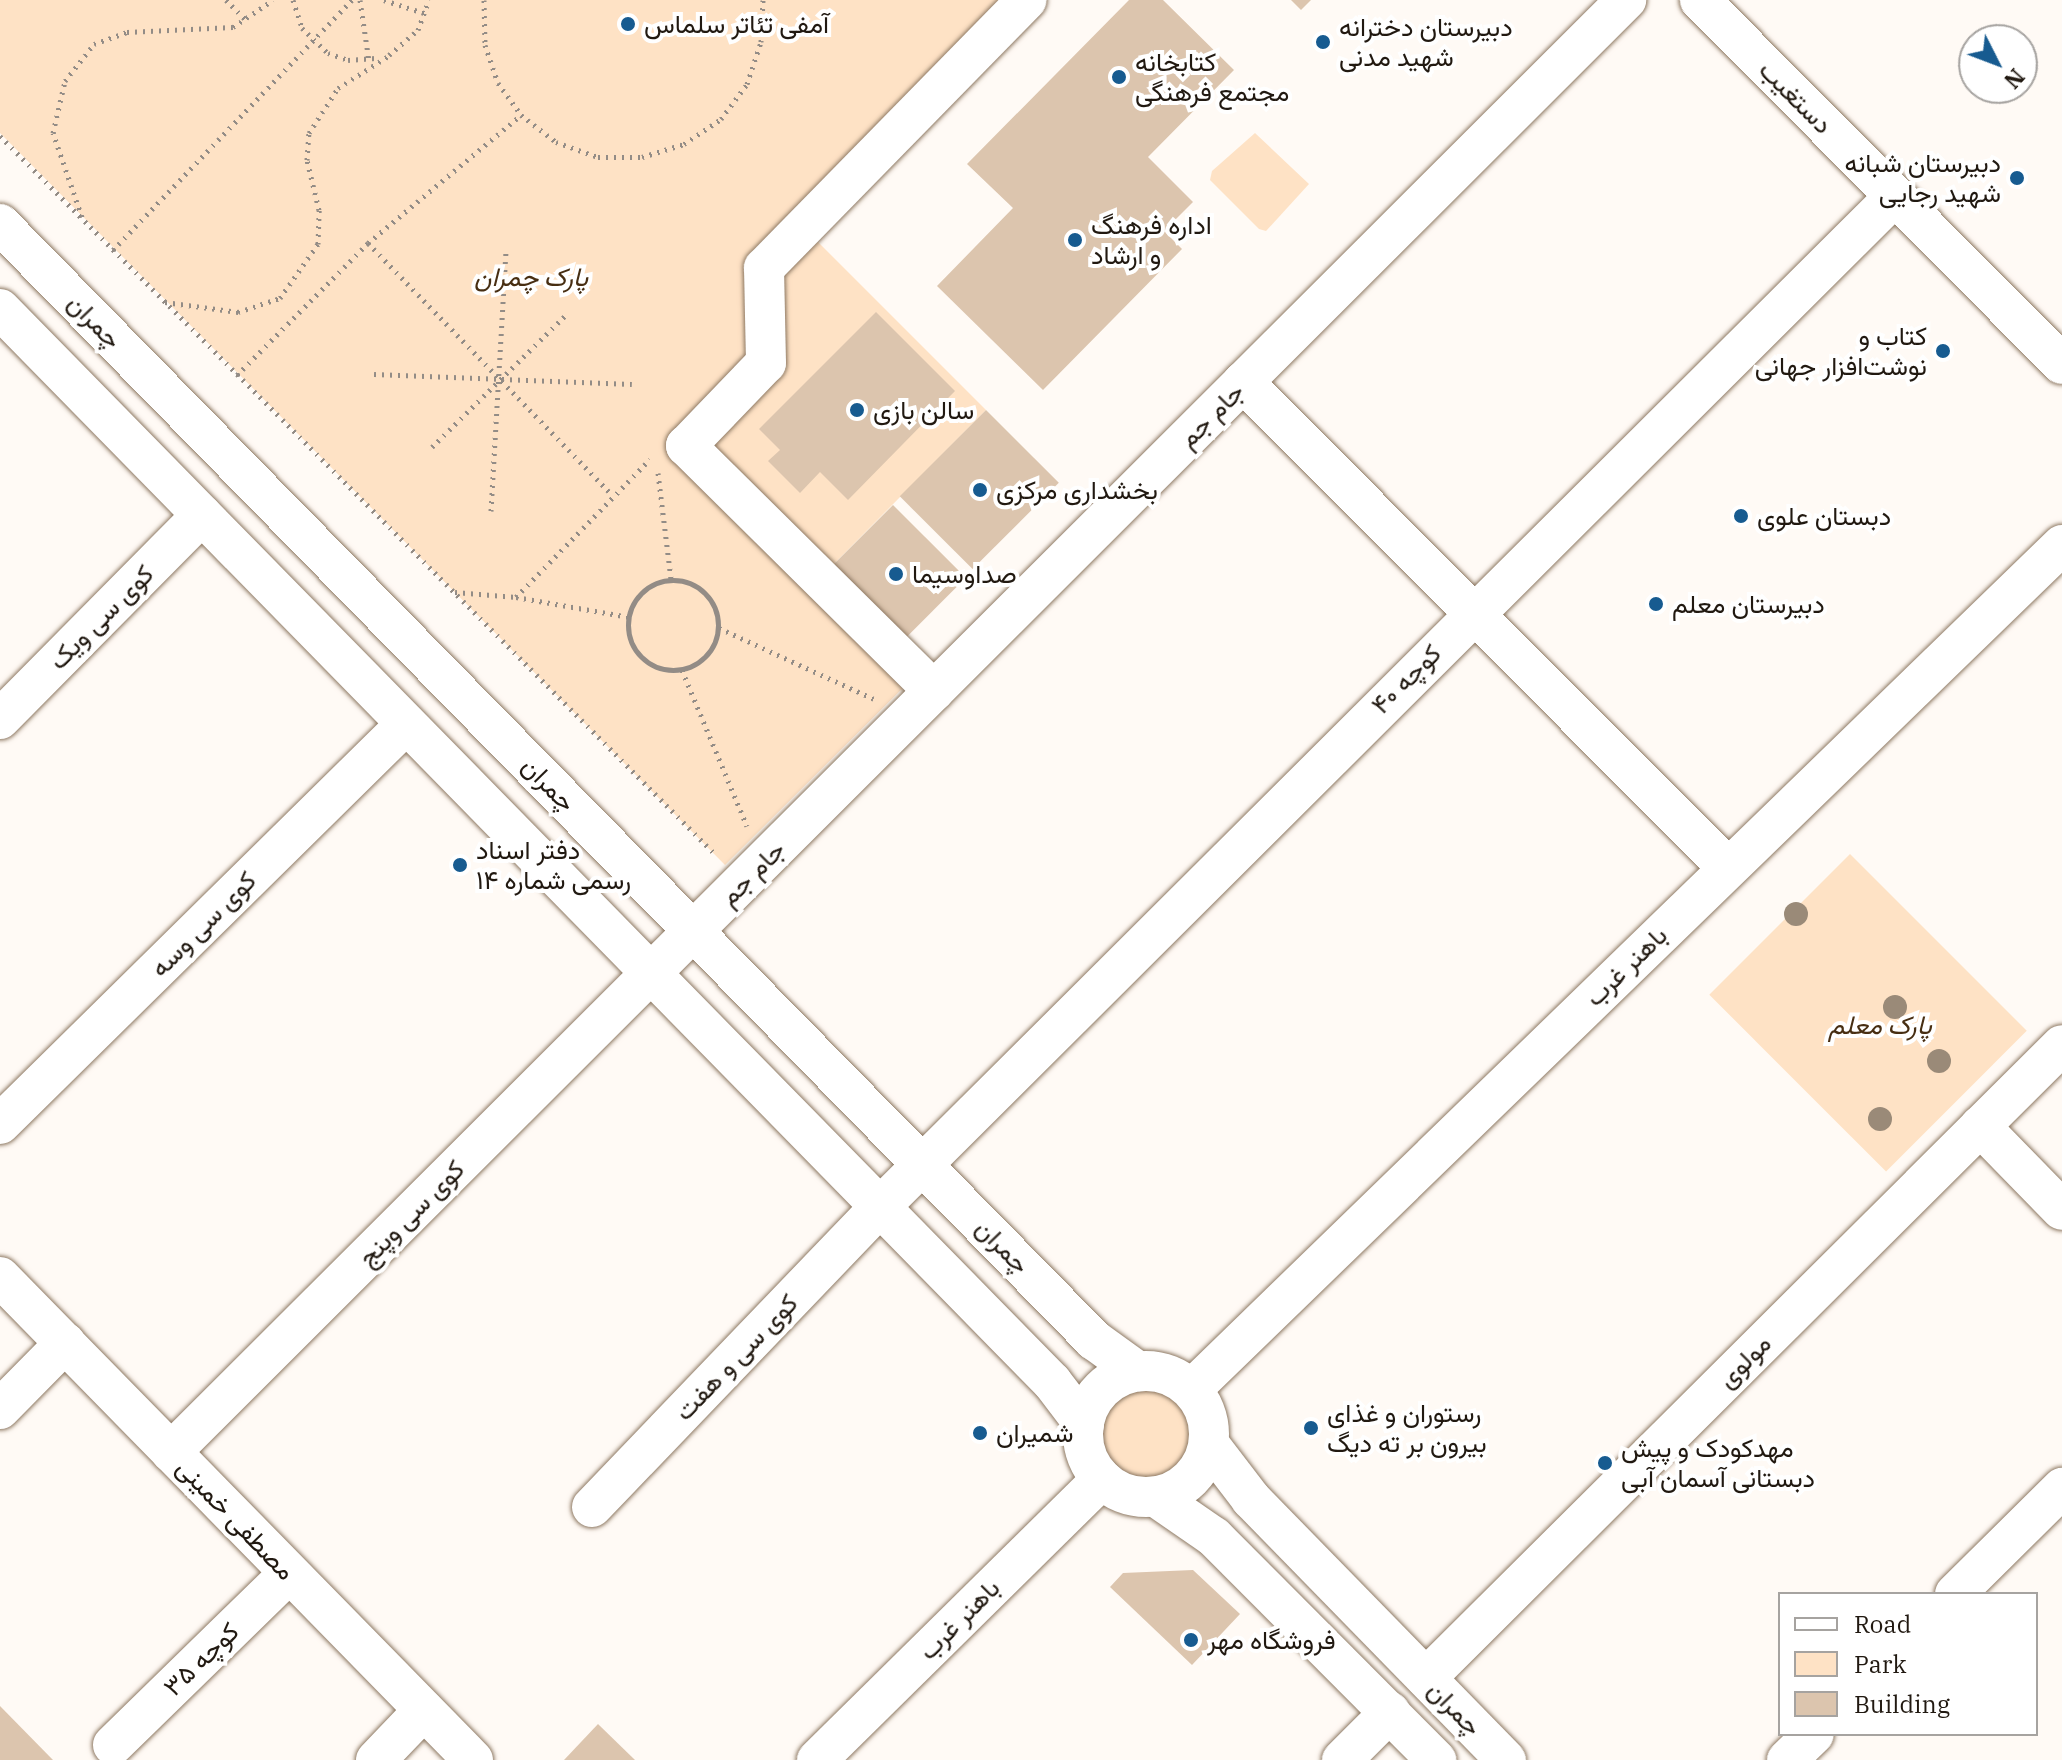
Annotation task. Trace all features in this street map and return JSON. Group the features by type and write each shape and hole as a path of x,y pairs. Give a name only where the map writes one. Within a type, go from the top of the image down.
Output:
{"street":[{"path":"926,682 686,446 766,363 764,268 1026,0"},
{"name":"جام جم","path":"651,973 694,931 926,682 1243,382 1626,0"},
{"name":"دستغیب","path":"1700,0 2062,364"},
{"name":"کوچه ۴۰","path":"880,1207 1472,613 1894,197"},
{"name":"چمران","path":"0,224 1094,1340 1137,1371"},
{"path":"0,309 1052,1382 1084,1424 1090,1463 1102,1479 1127,1493 1156,1497 1191,1479 1209,1444 1209,1424 1192,1389 1166,1374 1137,1371 1102,1389 1084,1424"},
{"path":"1243,382 1728,868"},
{"name":"کوی سی ویک","path":"0,719 202,515"},
{"name":"باهنر غرب","path":"1192,1389 2062,545"},
{"name":"کوی سی وسه","path":"0,1124 406,724"},
{"name":"کوی سی وپنج","path":"171,1452 651,973"},
{"name":"مولوی","path":"1426,1678 2062,1045"},
{"path":"1980,1126 2062,1210"},
{"name":"کوی سی و هفت","path":"592,1507 880,1207"},
{"name":"مصطفی خمینی","path":"0,1277 473,1760"},
{"path":"0,1409 65,1343"},
{"name":"چمران","path":"1209,1444 1251,1499 1506,1760"},
{"name":"باهنر غرب","path":"817,1760 1102,1479"},
{"path":"1957,1592 2062,1488"},
{"name":"چمران","path":"1156,1497 1214,1537 1436,1760"},
{"name":"کوچه ۳۵","path":"113,1745 289,1573"},
{"path":"376,1760 424,1710"},
{"path":"1342,1760 1390,1712"},
{"path":"1787,1760 1812,1736"}],"path":[{"path":"226,0 246,20"},
{"path":"83,221 53,133 65,81 94,44 127,32 233,27 273,0"},
{"path":"293,0 312,40 348,60 369,61 390,55"},
{"path":"113,250 352,0"},
{"path":"360,0 369,61"},
{"path":"384,0 427,14"},
{"path":"164,301 238,312 280,298 318,244 319,210 307,160 309,133 338,88 412,38 427,14 429,0"},
{"path":"484,0 485,45 498,83 521,115 556,142 598,157 642,157 684,144 721,119 747,84 761,42 763,0"},
{"path":"237,375 368,243 521,115"},
{"path":"0,136 725,865"},
{"path":"368,243 613,496"},
{"path":"491,511 506,253"},
{"path":"432,447 566,315"},
{"path":"374,374 632,384"},
{"path":"516,597 656,452 671,579"},
{"path":"671,579 700,588 711,599 719,628 707,655 682,670 653,666 632,645 629,617 644,590 671,579"},
{"path":"453,592 516,597 629,617"},
{"path":"719,628 886,705 926,682"},
{"path":"682,670 752,838"}],"green space":[{"name":"پارک چمران","path":"0,0 1028,0 803,227 986,410 823,575 921,670 725,865 0,133"},
{"path":"1255,133 1309,184 1266,231 1259,229 1210,180 1212,171"},
{"name":"پارک معلم","path":"1850,854 2027,1031 1886,1171 1709,995"},
{"path":"1147,1390 1164,1394 1178,1403 1187,1417 1191,1434 1187,1451 1178,1465 1164,1474 1147,1478 1130,1474 1116,1465 1107,1451 1103,1434 1107,1417 1116,1403 1130,1394"}],"building":[{"path":"1129,0 1163,0 1234,70 1148,157 1193,202 1164,231 1182,249 1043,390 937,286 1013,208 967,164"},
{"path":"1291,0 1311,0 1301,10"},
{"name":"سالن بازی","path":"876,312 955,391 848,500 820,472 800,493 768,461 780,450 759,429"},
{"name":"بخشداری مرکزی","path":"986,410 1059,483 973,569 900,496"},
{"name":"صداوسیما","path":"893,505 966,578 899,644 827,571"},
{"name":"فروشگاه مهر","path":"1193,1570 1240,1614 1192,1665 1110,1587 1123,1573"},
{"path":"0,1706 53,1760 0,1760"},
{"path":"598,1724 635,1760 564,1760"}],"place":[{"name":"آمفی تئاتر سلماس","path":"628,24"},
{"name":"دبیرستان دخترانه شهید مدنی","path":"1323,42"},
{"name":"کتابخانه مجتمع فرهنگی","path":"1119,77"},
{"name":"دبیرستان شبانه شهید رجایی","path":"2017,178"},
{"name":"اداره فرهنگ و ارشاد","path":"1075,240"},
{"name":"کتاب و نوشت‌افزار جهانی","path":"1943,351"},
{"name":"سالن بازی","path":"857,410"},
{"name":"بخشداری مرکزی","path":"980,490"},
{"name":"دبستان علوی","path":"1741,516"},
{"name":"صداوسیما","path":"896,574"},
{"name":"دبیرستان معلم","path":"1656,604"},
{"name":"دفتر اسناد رسمی شماره ۱۴","path":"460,865"},
{"name":"رستوران و غذای بیرون بر ته دیگ","path":"1311,1428"},
{"name":"شمیران","path":"980,1433"},
{"name":"مهدکودک و پیش دبستانی آسمان آبی","path":"1605,1463"},
{"name":"فروشگاه مهر","path":"1191,1640"}]}
